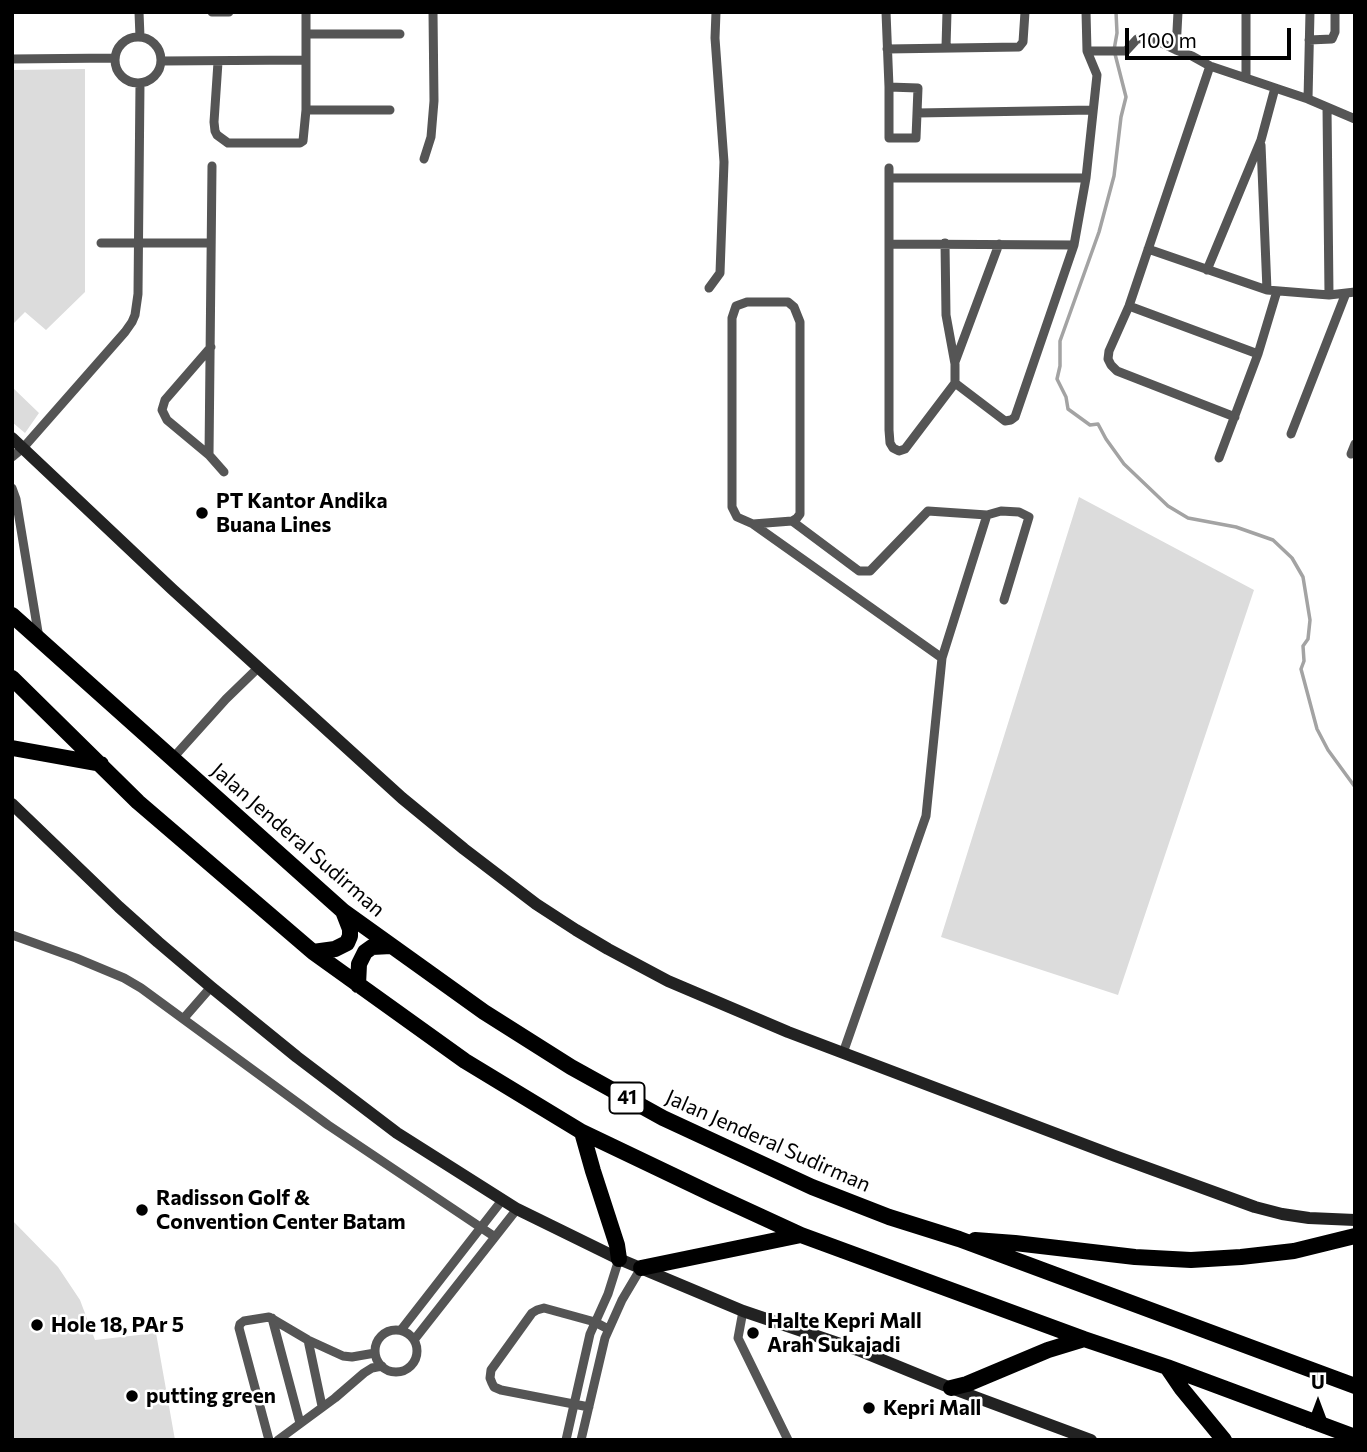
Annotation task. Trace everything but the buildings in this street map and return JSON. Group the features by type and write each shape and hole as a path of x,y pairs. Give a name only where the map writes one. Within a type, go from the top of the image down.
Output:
{"highway":[{"name":"Jalan Jenderal Sudirman","path":"12,615 343,911 484,1012 571,1067 663,1118 811,1187 1355,1386"},
{"name":"41","path":"12,678 138,802 313,952 465,1061 582,1132 801,1235 1355,1437"},
{"path":"12,748 101,764"},
{"path":"313,952 335,949 347,943 350,929 343,911"},
{"path":"358,985 359,964 366,952 372,947 391,946"},
{"path":"582,1132 619,1259"},
{"path":"641,1268 801,1235"},
{"path":"959,1239 1191,1260 1294,1251 1355,1236"},
{"path":"951,1388 967,1384 1048,1350 1084,1339"},
{"path":"1167,1367 1224,1440"}],"street":[{"path":"139,12 140,37"},
{"path":"212,12 229,12"},
{"path":"218,62 214,122 215,131 222,140 228,143 300,143 303,141 306,110 306,12"},
{"path":"424,159 431,137 434,101 433,12"},
{"path":"709,288 720,273 724,162 715,38 716,12"},
{"path":"886,12 889,138 916,138 918,88 889,87"},
{"path":"946,47 947,12"},
{"path":"887,49 1019,47 1023,42 1025,12"},
{"path":"955,383 1005,421 1015,417 1074,245 1086,178 1097,75 1090,51 1086,12"},
{"path":"1176,50 1178,12"},
{"path":"1246,12 1247,77"},
{"path":"1308,99 1310,12"},
{"path":"1309,40 1332,39 1335,32 1335,12"},
{"path":"306,34 400,34"},
{"path":"140,37 153,42 162,61 155,76 140,83 125,79 119,73 115,58 126,40 140,37"},
{"path":"1090,51 1126,51 1137,39 1151,38 1210,66 1308,99 1355,119"},
{"path":"12,59 115,58"},
{"path":"162,61 305,60"},
{"path":"1210,66 1129,306 1108,359 1117,371 1235,417"},
{"path":"12,457 23,448 132,322 138,294 140,83"},
{"path":"1207,270 1261,139 1275,88"},
{"path":"1327,107 1329,295"},
{"path":"306,110 390,110"},
{"path":"917,113 1093,110"},
{"path":"1219,458 1258,354 1272,290 1261,139"},
{"path":"209,454 212,166"},
{"path":"944,243 946,315 955,383 905,449 899,451 890,443 889,430 889,173 1086,178"},
{"path":"101,243 210,243"},
{"path":"890,244 1074,245"},
{"path":"954,364 999,244"},
{"path":"1148,249 1272,290 1329,295 1350,293 1291,434"},
{"path":"752,524 792,521 800,514 800,322 794,307 788,302 747,302 736,306 732,318 732,507 737,517 752,524 942,658"},
{"path":"1129,306 1258,354"},
{"path":"211,347 165,400 162,410 163,416 209,454 224,472"},
{"path":"12,438 172,589 402,798 536,904 576,930 668,981 788,1032 971,1102 1255,1207 1309,1219 1355,1220"},
{"path":"1351,454 1355,444"},
{"path":"12,488 40,640"},
{"path":"792,521 859,571 870,571 928,511 987,514 1001,511 1019,512 1029,517 1004,600"},
{"path":"843,1053 926,816 942,658 987,514"},
{"path":"172,759 258,667"},
{"path":"12,804 119,907 297,1057 397,1133 517,1209 619,1259 743,1311 858,1350 1091,1440"},
{"path":"13,935 124,978 184,1018 328,1125 495,1237"},
{"path":"184,1018 211,987"},
{"path":"401,1331 503,1199"},
{"path":"414,1340 517,1209"},
{"path":"566,1440 590,1334 608,1294 619,1259"},
{"path":"581,1440 608,1329 641,1268"},
{"path":"589,1407 501,1390 494,1387 490,1378 491,1370 532,1313 537,1310 544,1308 595,1322 608,1329"},
{"path":"743,1311 738,1338 788,1440"},
{"path":"269,1440 239,1326 244,1321 266,1316 272,1318 308,1340 343,1356 375,1353"},
{"path":"272,1318 300,1423"},
{"path":"401,1331 414,1340 417,1353 412,1365 401,1372 387,1370 377,1360 375,1353 378,1340 388,1332 401,1331"},
{"path":"308,1340 321,1406"},
{"path":"278,1440 364,1373 382,1366"}],"shaded area":[{"path":"85,69 85,292 46,330 25,312 12,325 12,70"},
{"path":"12,387 39,413 25,433 12,422"},
{"path":"1079,497 1254,590 1118,995 941,937"},
{"path":"12,1220 58,1267 80,1300 95,1340 156,1333 175,1440 12,1440"}],"waterway":[{"path":"1116,12 1117,33 1114,50 1126,97 1114,176 1099,232 1060,341 1057,379 1066,397 1068,409 1090,425 1098,424 1124,464 1168,506 1188,518 1236,527 1273,540 1292,558 1303,577 1310,620 1308,639 1303,646 1304,661 1301,669 1317,729 1328,750 1355,787"}],"place":[{"name":"PT Kantor Andika Buana Lines","path":"202,513"},
{"name":"Radisson Golf & Convention Center Batam","path":"142,1210"},
{"name":"Hole 18, PAr 5","path":"37,1325"},
{"name":"Halte Kepri Mall Arah Sukajadi","path":"753,1333"},
{"name":"putting green","path":"132,1396"},
{"name":"Kepri Mall","path":"869,1408"}]}
